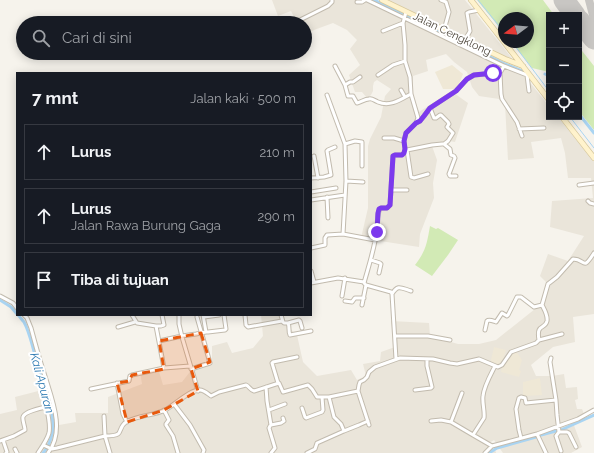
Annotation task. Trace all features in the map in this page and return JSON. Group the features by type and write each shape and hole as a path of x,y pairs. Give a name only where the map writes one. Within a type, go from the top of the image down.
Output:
{"main road":[{"name":"Jalan Cengklong","path":"382,0 405,15 465,40 474,48 523,66"},
{"path":"471,0 498,34"},
{"path":"509,48 528,75 546,96"},
{"path":"564,120 594,158"}],"street":[{"path":"308,16 328,6 332,0"},
{"path":"358,2 366,0 405,15 474,48 504,66 528,75 529,91"},
{"path":"441,0 446,2 449,12 444,30"},
{"path":"465,40 470,32 467,13 479,10"},
{"path":"405,15 403,23 405,61 410,77 410,94 418,118 416,123"},
{"path":"384,31 403,23"},
{"path":"378,75 393,65 405,61"},
{"path":"335,66 345,85 348,96 353,96 357,103 369,99 386,104 393,103 410,94"},
{"path":"504,66 500,73 502,99 517,122 522,136"},
{"path":"428,174 414,178 412,177 404,141 406,133 420,121 430,108 456,91 467,79 474,75 500,73"},
{"path":"345,85 360,77"},
{"path":"401,90 405,97"},
{"path":"327,95 345,144 346,181 344,195 343,234"},
{"path":"406,149 444,144 453,133 447,127 449,124 448,122 440,114 435,118 430,108"},
{"path":"519,129 544,128"},
{"path":"384,138 394,138 404,141"},
{"path":"345,144 362,142 362,166"},
{"path":"444,144 450,149 451,155 455,158 449,174 450,176 456,176"},
{"path":"312,178 331,175 327,151 335,147"},
{"path":"362,305 365,283 378,226 378,211 381,208 387,208 390,205 393,156 402,155 406,149"},
{"path":"314,156 318,178"},
{"path":"346,181 363,182"},
{"path":"579,185 594,183"},
{"path":"312,192 336,188"},
{"path":"391,190 407,190"},
{"path":"312,200 344,195"},
{"path":"328,197 328,218"},
{"path":"588,201 594,204"},
{"path":"312,248 324,245 327,234 343,234 375,240"},
{"path":"539,340 538,331 547,320 547,315 542,305 548,284 573,260 576,259 584,264 589,262 594,253"},
{"path":"371,260 381,264 379,272"},
{"path":"342,296 345,278"},
{"path":"313,283 345,278 365,283 391,292 392,294"},
{"path":"396,360 392,294 398,288 411,291"},
{"path":"0,296 13,303 16,307"},
{"path":"486,330 487,321 490,320 496,322 502,314 507,316 517,298 521,297 534,307 542,305"},
{"path":"345,301 352,302 355,298 364,298"},
{"path":"25,316 31,328 54,407 56,430 48,453"},
{"path":"132,316 135,322"},
{"path":"118,327 135,322 160,326 164,325 162,316"},
{"path":"179,316 182,336 198,391"},
{"path":"203,316 207,330 206,332"},
{"path":"159,341 225,330 224,316"},
{"path":"245,316 246,325 248,327 282,321 284,323 299,320 302,328"},
{"path":"281,316 282,321"},
{"path":"91,389 129,381 132,374 164,368 191,368 210,362 197,317"},
{"path":"288,322 289,333 291,336 310,331"},
{"path":"156,326 164,368"},
{"path":"307,453 315,449 317,443 335,434 358,425 369,423 358,391 358,385 375,367 400,358 433,359 457,364 479,360 498,367 502,365 511,352 539,340 562,334"},
{"path":"395,336 428,336 450,340"},
{"path":"297,356 272,363 278,383 280,384 283,392 308,385 317,397 329,397 358,391"},
{"path":"551,358 550,362 559,432 556,436 561,451"},
{"path":"415,390 432,387 427,366 427,359"},
{"path":"473,435 484,418 483,396 495,366"},
{"path":"117,383 123,414 127,422"},
{"path":"44,445 51,448 61,447 105,436 116,435 121,427 132,419 164,410 191,393 198,391 202,390 211,396 219,392 246,385 254,391 278,383"},
{"path":"266,387 272,426"},
{"path":"451,422 462,393"},
{"path":"302,408 305,418 322,412 322,397"},
{"path":"329,397 334,417 341,424 344,431"},
{"path":"521,438 516,409 519,398 525,398 526,403 556,400"},
{"path":"38,453 44,445 50,429 45,401"},
{"path":"174,404 194,433 204,450 203,453"},
{"path":"269,410 285,404"},
{"path":"6,453 7,452 2,440 25,430 24,415 30,411 46,407"},
{"path":"164,410 169,421 166,425 173,436 178,453"},
{"path":"486,453 492,446 537,434 578,419 594,410"},
{"path":"104,416 105,436 110,453"},
{"path":"271,453 275,448 269,428 270,426 282,423 284,421 283,418"},
{"path":"431,421 451,422 492,446"},
{"path":"559,432 569,433 576,447"},
{"path":"537,434 546,453"},
{"path":"15,449 17,453"}],"highlighted area":[{"path":"201,333 210,362 191,369 198,391 164,410 127,422 117,383 129,381 132,375 164,369 159,341"}],"shaded area":[{"path":"272,0 370,0 523,74 546,102 546,120 560,120 594,162 594,314 573,317 575,342 553,347 531,365 536,376 564,374 566,388 577,387 578,399 575,400 577,409 582,409 584,414 572,420 582,447 571,453 503,453 494,440 489,443 496,453 0,453 0,414 17,410 15,397 50,388 59,425 76,422 75,413 108,413 108,397 142,384 140,372 158,368 163,385 182,382 189,373 212,362 212,346 227,342 232,353 253,348 263,336 261,316 282,316 286,325 297,335 303,362 317,376 351,370 357,380 366,376 363,364 380,361 381,352 395,347 391,321 429,323 430,336 458,344 479,344 496,340 540,305 547,283 540,276 548,254 568,261 584,236 550,227 552,201 593,198 591,178 568,178 565,153 561,138 531,142 534,158 508,160 505,104 499,99 479,96 472,87 467,72 446,54 426,60 428,71 413,76 412,94 419,112 451,91 468,103 455,142 449,141 432,146 437,160 433,183 434,198 420,234 419,247 361,238 368,208 368,146 381,117 385,96 391,89 377,80 374,82 371,95 367,98 362,92 355,92 349,75 360,65 350,49 357,40 347,30 333,23 312,31 312,16 294,16 291,11 278,16"},
{"path":"388,0 465,0 498,41 498,48 504,48 514,61"},
{"path":"452,65 463,74 457,89 443,89 435,72"},
{"path":"494,347 506,350 502,363 499,366 490,364"},
{"path":"516,351 522,360 519,370 521,371 519,377 501,372 503,365 510,355"},
{"path":"540,378 542,395 523,396 523,382"}],"green space":[{"path":"477,0 543,0 552,12 546,12 546,71 532,68 516,48 534,48 534,12 498,12 498,26"},
{"path":"582,51 594,66 594,130 582,115"},
{"path":"430,226 436,229 438,228 458,240 432,276 415,265 426,247"}],"waterway":[{"path":"374,0 522,71"},
{"path":"478,0 498,25"},
{"path":"517,48 546,87"},
{"path":"582,118 594,133"},
{"path":"572,120 594,148"},
{"name":"Kali Apuran","path":"0,300 11,307 16,313"},
{"name":"Kali Apuran","path":"19,316 24,322 28,331 52,413 53,430 51,439 43,453"},
{"name":"Kali Apuran","path":"561,430 594,415"},
{"name":"Kali Apuran","path":"541,435 556,431"},
{"name":"Kali Apuran","path":"489,453 497,448 536,437"}],"taxiway":[{"path":"589,0 594,19"}],"runway":[{"path":"564,0 573,12"},
{"path":"582,24 594,39"}],"route":[{"path":"377,232 378,211 381,208 388,208 390,205 393,156 402,155 404,153 406,133 420,121 430,108 456,91 467,79 474,75 493,73"}]}
